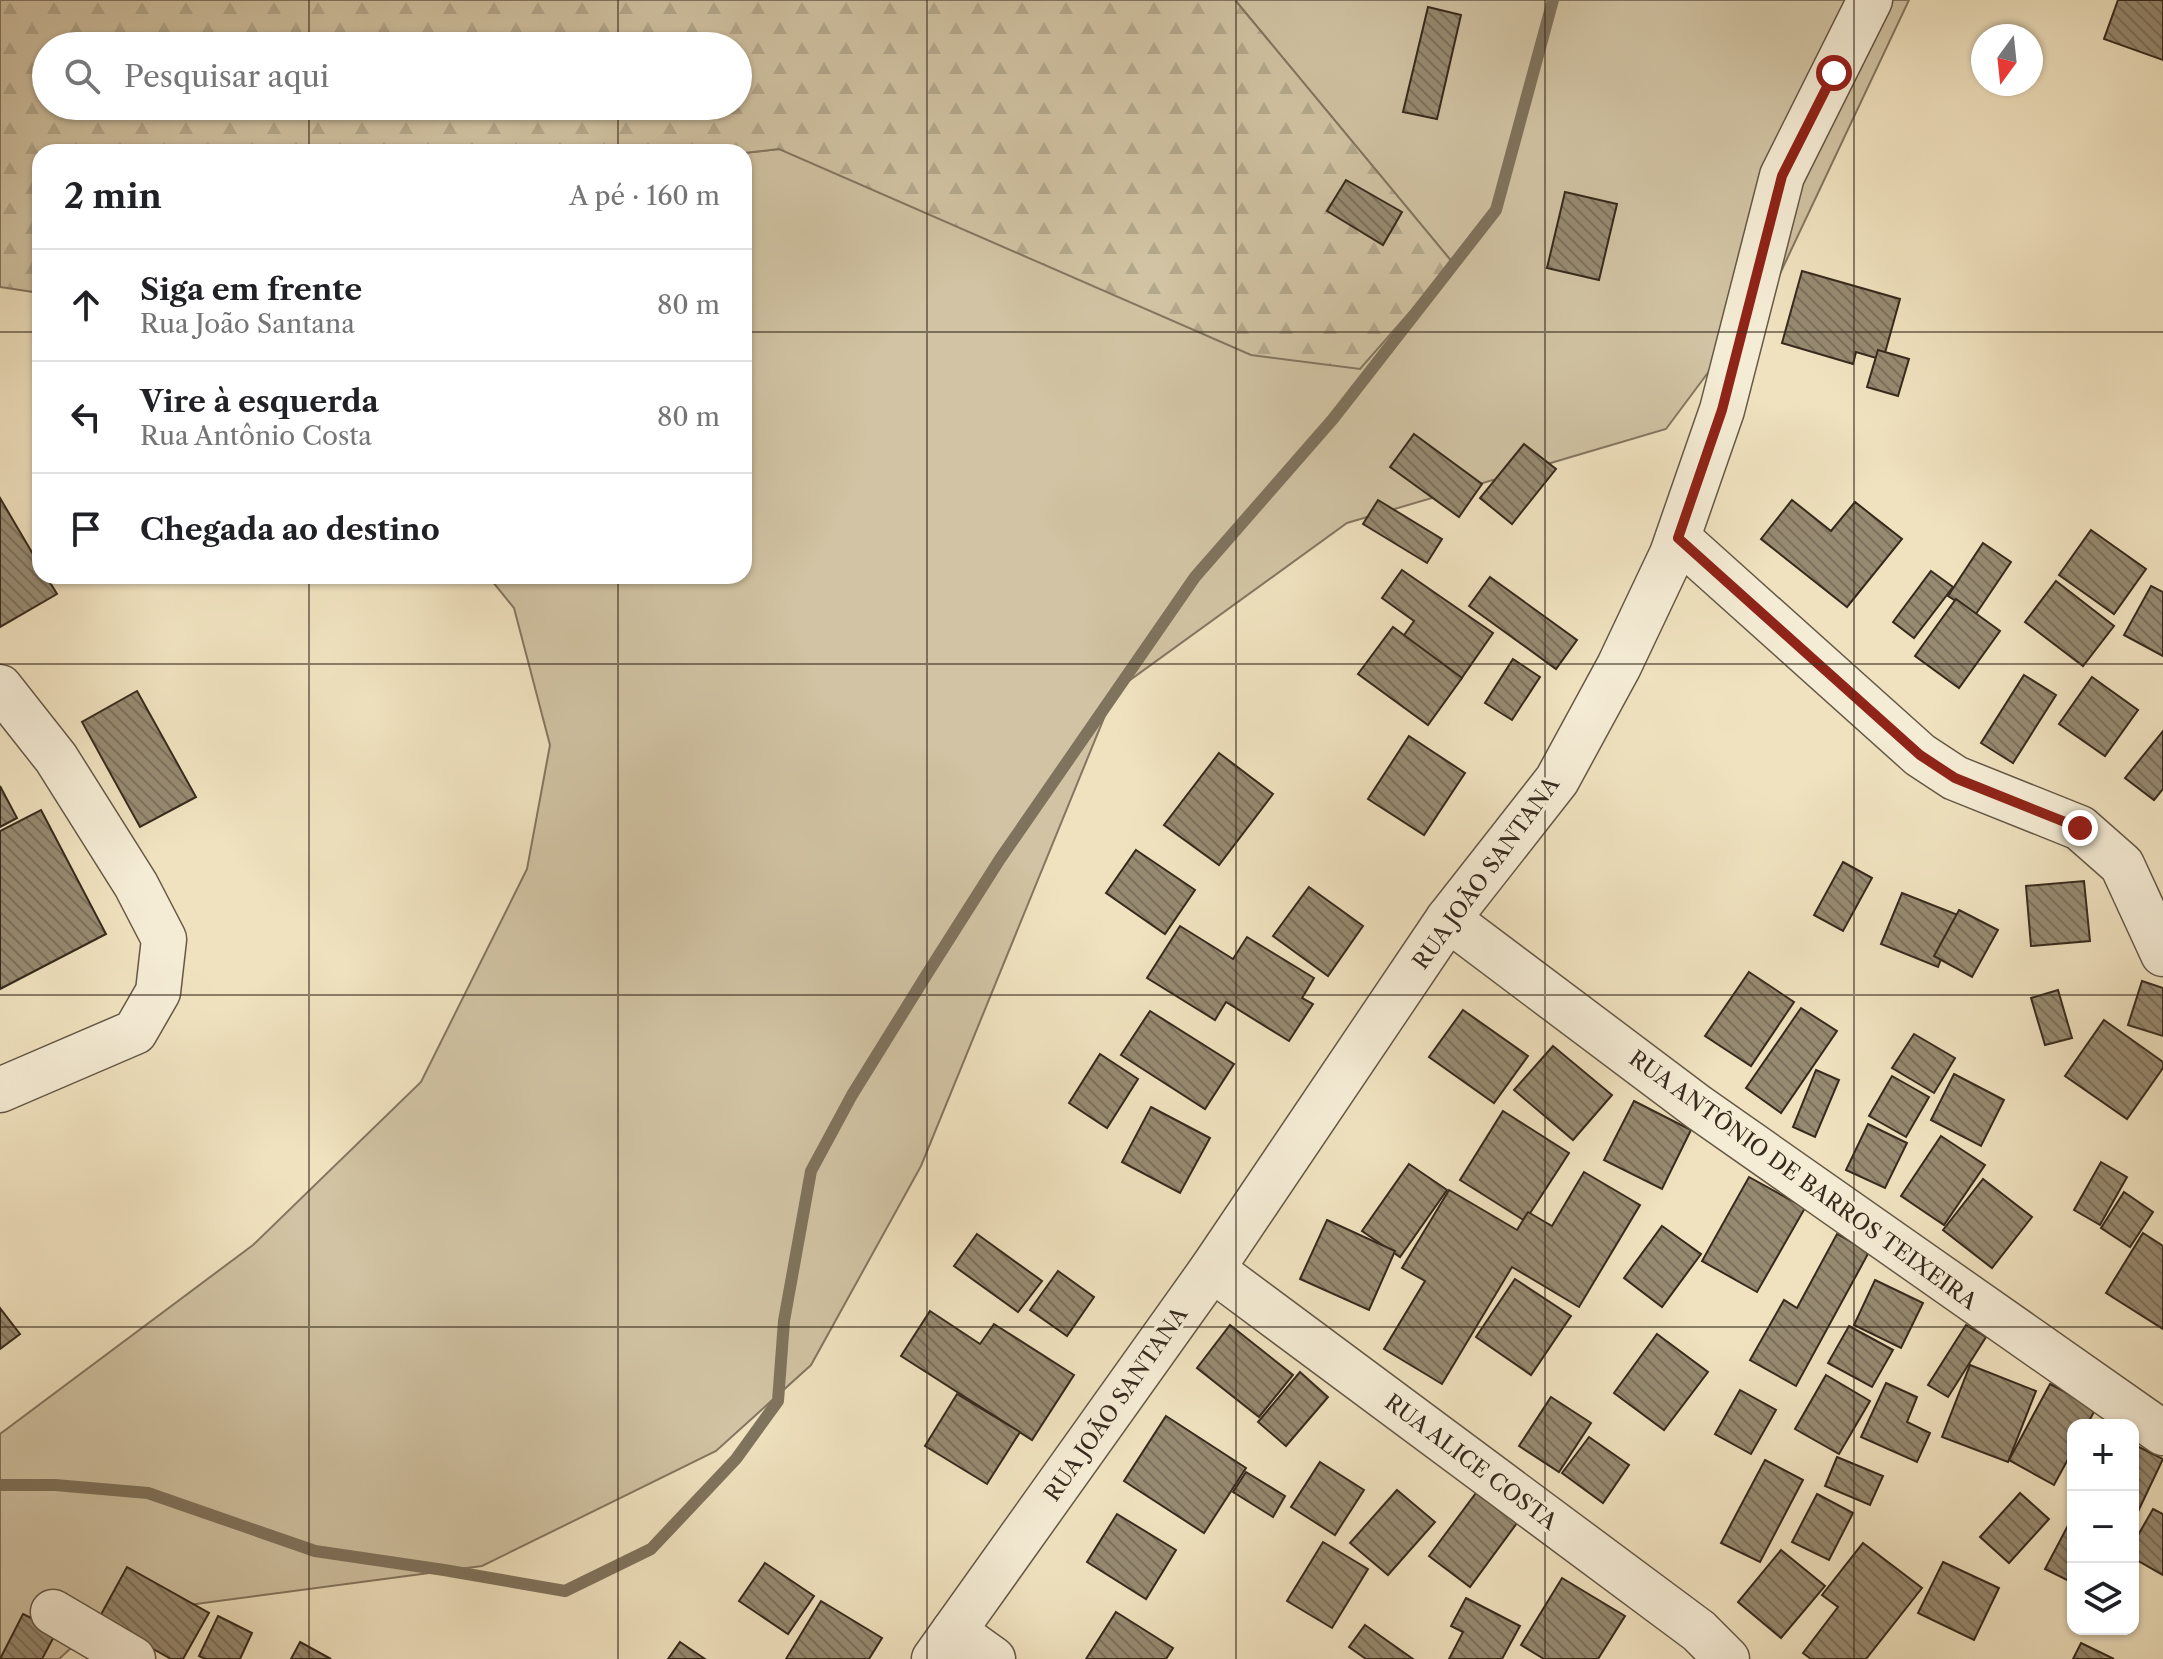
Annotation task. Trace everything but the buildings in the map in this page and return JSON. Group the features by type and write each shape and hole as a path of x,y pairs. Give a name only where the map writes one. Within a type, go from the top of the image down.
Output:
{"street":[{"name":"RUA JOÃO SANTANA","path":"944,1645 1212,1269 1448,919 1557,780 1657,590 1678,538 1722,410 1782,176 1870,0"},
{"path":"1678,538 1920,755 1955,778 2080,828 2122,865 2163,954"},
{"path":"0,687 56,758 136,885 164,939 158,992 135,1032 0,1090"},
{"name":"RUA ANTÔNIO DE BARROS TEIXEIRA","path":"1448,919 1698,1107 2163,1433"},
{"name":"RUA ALICE COSTA","path":"1212,1269 1699,1631 1727,1659"},
{"path":"53,1612 133,1659"},
{"path":"944,1645 993,1659"}],"green space":[{"path":"0,0 1235,0 1453,263 1360,369 1251,355 779,149 752,152 752,144 32,144 32,292 0,287"},
{"path":"1235,0 1909,0 1777,280 1666,429 1347,523 1115,691 921,1166 811,1365 716,1451 482,1566 106,1616 59,1659 0,1659 0,1434 253,1245 421,1082 527,869 550,745 514,608 494,584 752,584 752,152 779,149 1453,263"}],"waterway":[{"path":"0,1485 55,1485 148,1493 315,1551 565,1591 651,1549 736,1459 778,1401 784,1321 811,1171 852,1095 927,974 1000,859 1195,577 1333,419 1496,210 1553,0"}],"route":[{"path":"1834,73 1782,176 1722,410 1678,538 1920,755 1955,778 2080,828"}]}
